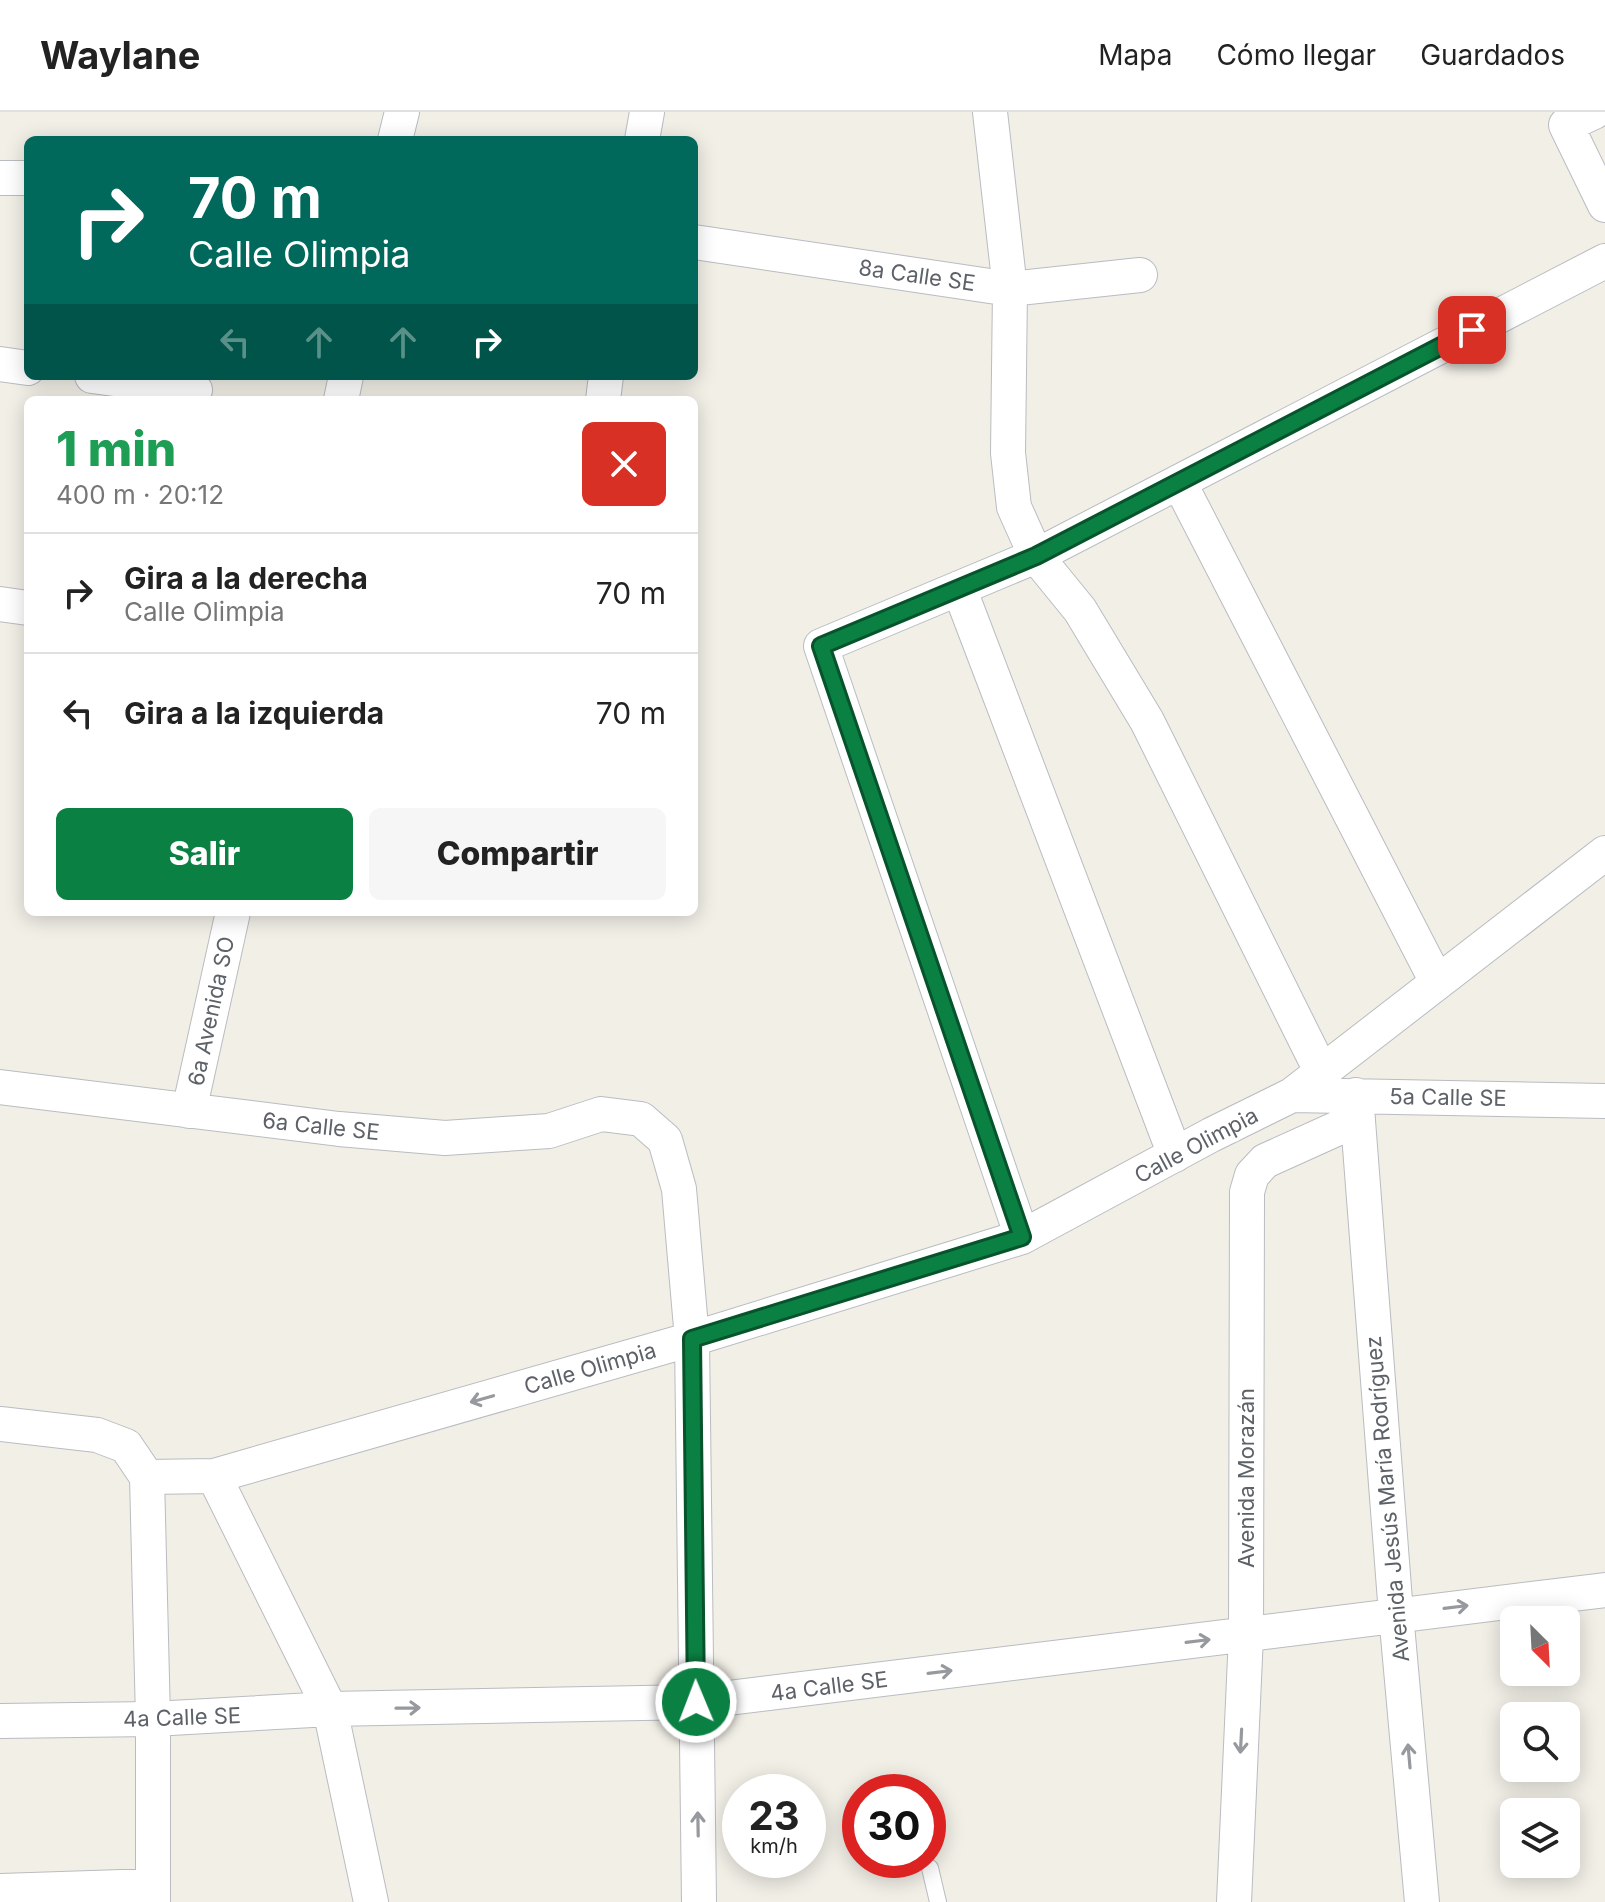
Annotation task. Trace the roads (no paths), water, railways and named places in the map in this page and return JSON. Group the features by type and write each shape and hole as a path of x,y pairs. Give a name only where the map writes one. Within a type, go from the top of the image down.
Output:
{"street":[{"path":"396,136 402,112"},
{"path":"643,136 647,112"},
{"path":"990,112 1010,289 1008,453 1014,507 1036,556 1080,610 1147,721 1321,1071"},
{"path":"1594,112 1566,125 1605,205"},
{"path":"0,178 24,178"},
{"name":"8a Calle SE","path":"698,243 1010,289 1140,275"},
{"path":"1022,1237 821,646 1036,556 1605,261"},
{"path":"0,364 24,367"},
{"path":"121,380 195,390"},
{"path":"1179,482 1437,982"},
{"path":"959,588 1175,1155"},
{"path":"0,604 24,607"},
{"name":"Calle Olimpia","path":"147,1477 214,1476 692,1339 1022,1237 1292,1095 1605,853"},
{"name":"6a Avenida SO","path":"189,1111 232,916"},
{"name":"6a Calle SE","path":"0,1087 339,1129 445,1138 549,1131 601,1114 641,1119 665,1140 679,1189 692,1339"},
{"name":"5a Calle SE","path":"1292,1095 1357,1107 1605,1101"},
{"name":"Avenida Jesús María Rodríguez","path":"1357,1107 1396,1614 1422,1902"},
{"name":"Avenida Morazán","path":"1234,1902 1246,1635 1247,1192 1252,1175 1265,1161 1357,1107"},
{"path":"692,1339 699,1902"},
{"path":"0,1424 97,1435 126,1446 147,1477 153,1719 152,1894 0,1891"},
{"path":"214,1476 330,1709 371,1902"},
{"name":"4a Calle SE","path":"0,1721 153,1719 330,1709 696,1702 1605,1590"}],"lane":[{"path":"932,1878 938,1902"}]}
